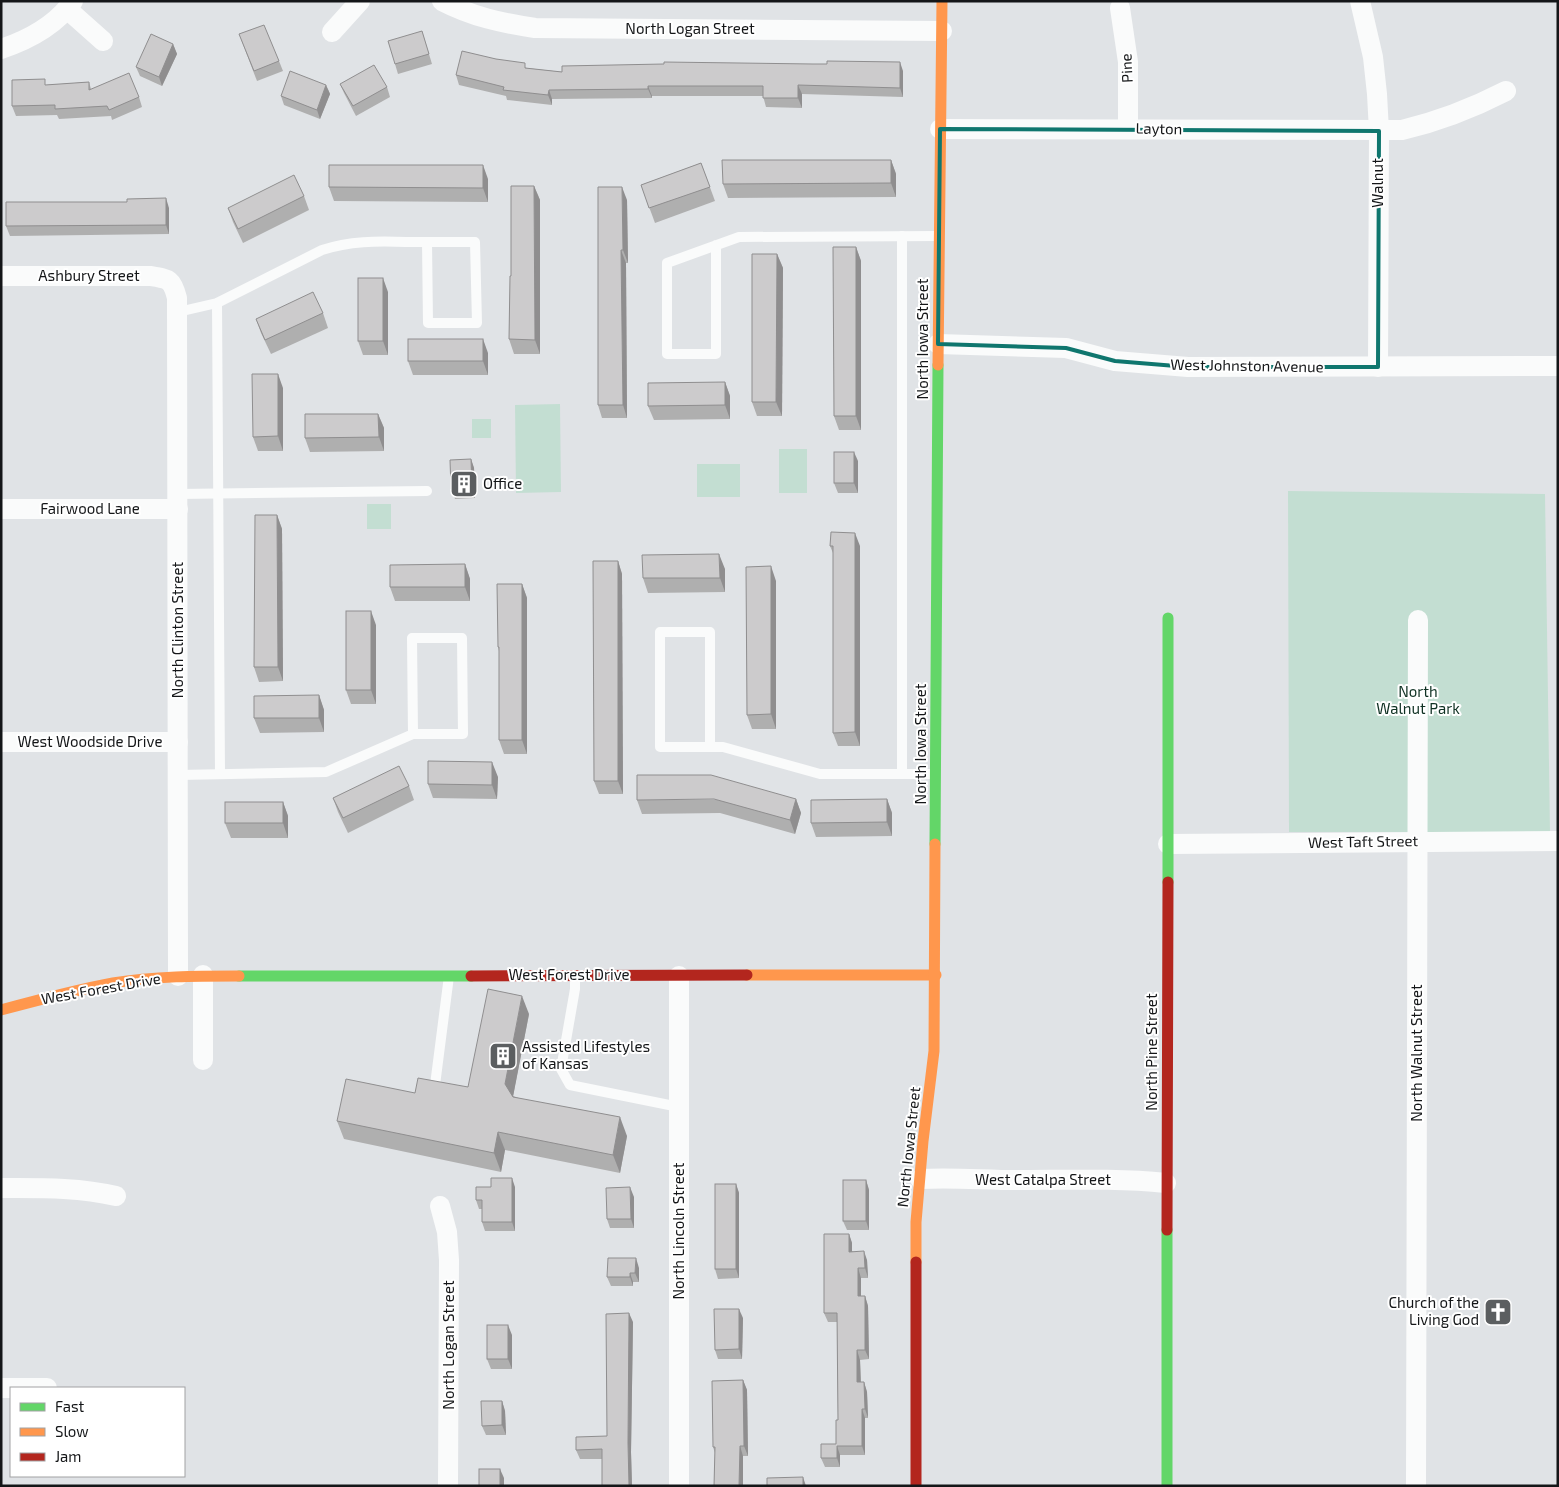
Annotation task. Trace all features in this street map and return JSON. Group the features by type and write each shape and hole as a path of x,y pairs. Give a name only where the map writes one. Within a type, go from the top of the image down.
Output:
{"street":[{"path":"332,32 360,1"},
{"name":"North Logan Street","path":"442,1 470,14 496,22 535,28 942,31"},
{"name":"North Iowa Street","path":"916,1486 916,1222 923,1140 934,1051 936,975 935,774 942,1"},
{"name":"Walnut","path":"1360,1 1373,57 1377,94 1378,366"},
{"path":"1,49 32,36 52,23 70,5 103,41"},
{"name":"Pine","path":"1120,8 1128,62 1128,129"},
{"name":"Layton","path":"940,129 1402,130 1447,118 1506,91"},
{"name":"Ashbury Street","path":"1,276 150,276 165,278 174,285"},
{"name":"North Clinton Street","path":"174,285 178,312 178,976"},
{"name":"West Johnston Avenue","path":"938,344 1066,348 1115,361 1188,367 1558,366"},
{"name":"Fairwood Lane","path":"1,509 178,501"},
{"name":"North Pine Street","path":"1166,1486 1168,618"},
{"name":"North Walnut Street","path":"1416,1486 1418,620"},
{"name":"West Woodside Drive","path":"1,742 178,742"},
{"name":"West Taft Street","path":"1168,844 1558,841"},
{"path":"203,975 203,1060"},
{"name":"West Forest Drive","path":"1,1010 65,992 114,983 203,975 936,975"},
{"name":"North Lincoln Street","path":"679,976 679,1486"},
{"name":"West Catalpa Street","path":"920,1179 1135,1180 1166,1183"},
{"path":"1,1188 57,1188 98,1192 116,1196"},
{"name":"North Logan Street","path":"440,1206 447,1232 448,1260 448,1486"}],"lane":[{"path":"902,236 902,774"},
{"path":"716,245 716,354 668,354 668,263 716,245 739,237 939,236"},
{"path":"178,312 217,303 322,250 339,244 358,241 475,242 477,323 428,323 427,242"},
{"path":"217,303 220,493 220,774"},
{"path":"178,501 220,493 427,491"},
{"path":"710,747 710,632 660,632 660,747 710,747 723,747 820,774 935,774"},
{"path":"178,775 326,772 413,734 463,734 462,638 412,638 413,734"},
{"path":"436,1085 449,975"},
{"path":"575,976 575,989 561,1069 570,1085 680,1107"}],"highlighted area":[{"path":"940,129 1379,131 1378,367 1188,367 1115,361 1066,348 938,344"}],"green space":[{"path":"560,404 561,492 516,493 515,405"},
{"path":"472,419 491,419 491,438 472,438"},
{"path":"779,449 807,449 807,493 779,493"},
{"path":"697,464 740,464 740,497 697,497"},
{"name":"North Walnut Park","path":"1288,491 1545,494 1550,832 1289,832"},
{"path":"367,504 391,504 391,529 367,529"}],"building":[{"path":"264,25 279,61 254,71 239,34"},
{"path":"422,31 429,54 395,64 388,41"},
{"path":"151,34 173,44 159,77 136,67"},
{"path":"462,51 525,63 525,68 562,72 562,66 664,64 664,62 827,64 827,61 900,62 900,88 798,85 798,98 763,98 763,86 648,86 648,89 549,90 548,95 503,90 504,87 456,75"},
{"path":"374,65 387,87 353,106 340,84"},
{"path":"290,71 326,85 317,110 281,96"},
{"path":"129,73 139,97 109,110 107,106 55,109 55,105 12,106 12,80 45,79 45,85 89,82 89,90"},
{"path":"722,160 891,160 891,183 723,184"},
{"path":"701,163 710,187 649,208 641,185"},
{"path":"329,165 483,165 483,188 329,187"},
{"path":"294,175 304,196 238,229 228,208"},
{"path":"511,186 534,186 535,340 509,339"},
{"path":"598,187 622,187 623,405 598,405"},
{"path":"166,198 166,225 6,226 6,202 127,202 127,199"},
{"path":"833,247 856,247 856,416 834,416"},
{"path":"752,254 777,254 776,402 752,402"},
{"path":"358,278 383,278 383,341 358,341"},
{"path":"313,292 323,313 265,340 256,319"},
{"path":"408,339 483,339 483,361 408,361"},
{"path":"252,374 278,374 278,436 253,437"},
{"path":"725,382 725,405 648,406 648,383"},
{"path":"305,414 378,414 379,437 305,438"},
{"path":"834,452 854,452 854,483 834,483"},
{"path":"471,459 472,489 451,489 450,460"},
{"path":"255,515 277,515 278,667 254,667"},
{"path":"831,532 855,533 855,732 833,733 833,546 830,546"},
{"path":"719,554 720,578 643,578 642,555"},
{"path":"593,561 618,561 618,781 594,781"},
{"path":"465,564 465,587 390,587 390,565"},
{"path":"771,566 771,714 747,715 746,567"},
{"path":"497,584 522,584 522,740 499,740"},
{"path":"346,611 371,611 371,690 346,690"},
{"path":"319,695 319,718 254,718 254,696"},
{"path":"428,761 492,762 492,785 428,784"},
{"path":"399,766 409,786 343,818 333,798"},
{"path":"637,775 711,775 796,799 790,820 714,799 637,800"},
{"path":"887,799 887,822 811,823 811,800"},
{"path":"225,802 283,802 283,823 225,823"},
{"name":"Assisted Lifestyles of Kansas","path":"488,989 522,996 505,1084 513,1097 620,1117 613,1155 498,1132 494,1153 337,1121 346,1079 415,1093 418,1078 468,1087"},
{"path":"491,1178 512,1178 512,1222 482,1222 482,1200 476,1200 476,1187 491,1187"},
{"path":"843,1180 866,1180 866,1221 843,1221"},
{"path":"715,1184 736,1184 736,1269 715,1269"},
{"path":"630,1187 631,1219 607,1219 606,1188"},
{"path":"824,1234 849,1234 849,1252 864,1251 865,1268 858,1268 858,1296 865,1296 865,1350 857,1350 857,1382 864,1382 865,1409 862,1409 862,1446 837,1446 837,1458 821,1458 821,1444 836,1444 836,1420 838,1420 837,1313 824,1313"},
{"path":"608,1258 636,1258 635,1273 630,1273 630,1277 607,1277"},
{"path":"714,1309 739,1309 739,1349 715,1350"},
{"path":"629,1313 629,1486 602,1486 602,1449 576,1450 576,1437 607,1436 606,1314"},
{"path":"487,1325 508,1325 508,1359 487,1359"},
{"path":"743,1380 744,1446 740,1446 739,1486 714,1486 715,1447 713,1447 712,1381"},
{"path":"481,1401 502,1401 502,1425 482,1426"},
{"path":"479,1469 500,1469 500,1486 479,1486"},
{"path":"803,1477 803,1486 767,1486 767,1478"}],"traffic: fast":[{"path":"935,844 938,365"},
{"path":"1168,618 1168,882"},
{"path":"239,976 471,976"},
{"path":"1167,1230 1167,1486"}],"traffic: slow":[{"path":"938,365 942,1"},
{"path":"916,1262 916,1222 923,1141 934,1051 935,844"},
{"path":"747,975 936,975"},
{"path":"1,1010 113,983 176,977 239,976"}],"traffic: jam":[{"path":"1167,1230 1168,882"},
{"path":"471,976 747,975"},
{"path":"916,1262 916,1486"}],"place":[{"name":"Office","path":"464,484"},
{"name":"Assisted Lifestyles of Kansas","path":"503,1056"},
{"name":"Church of the Living God","path":"1498,1312"}]}
